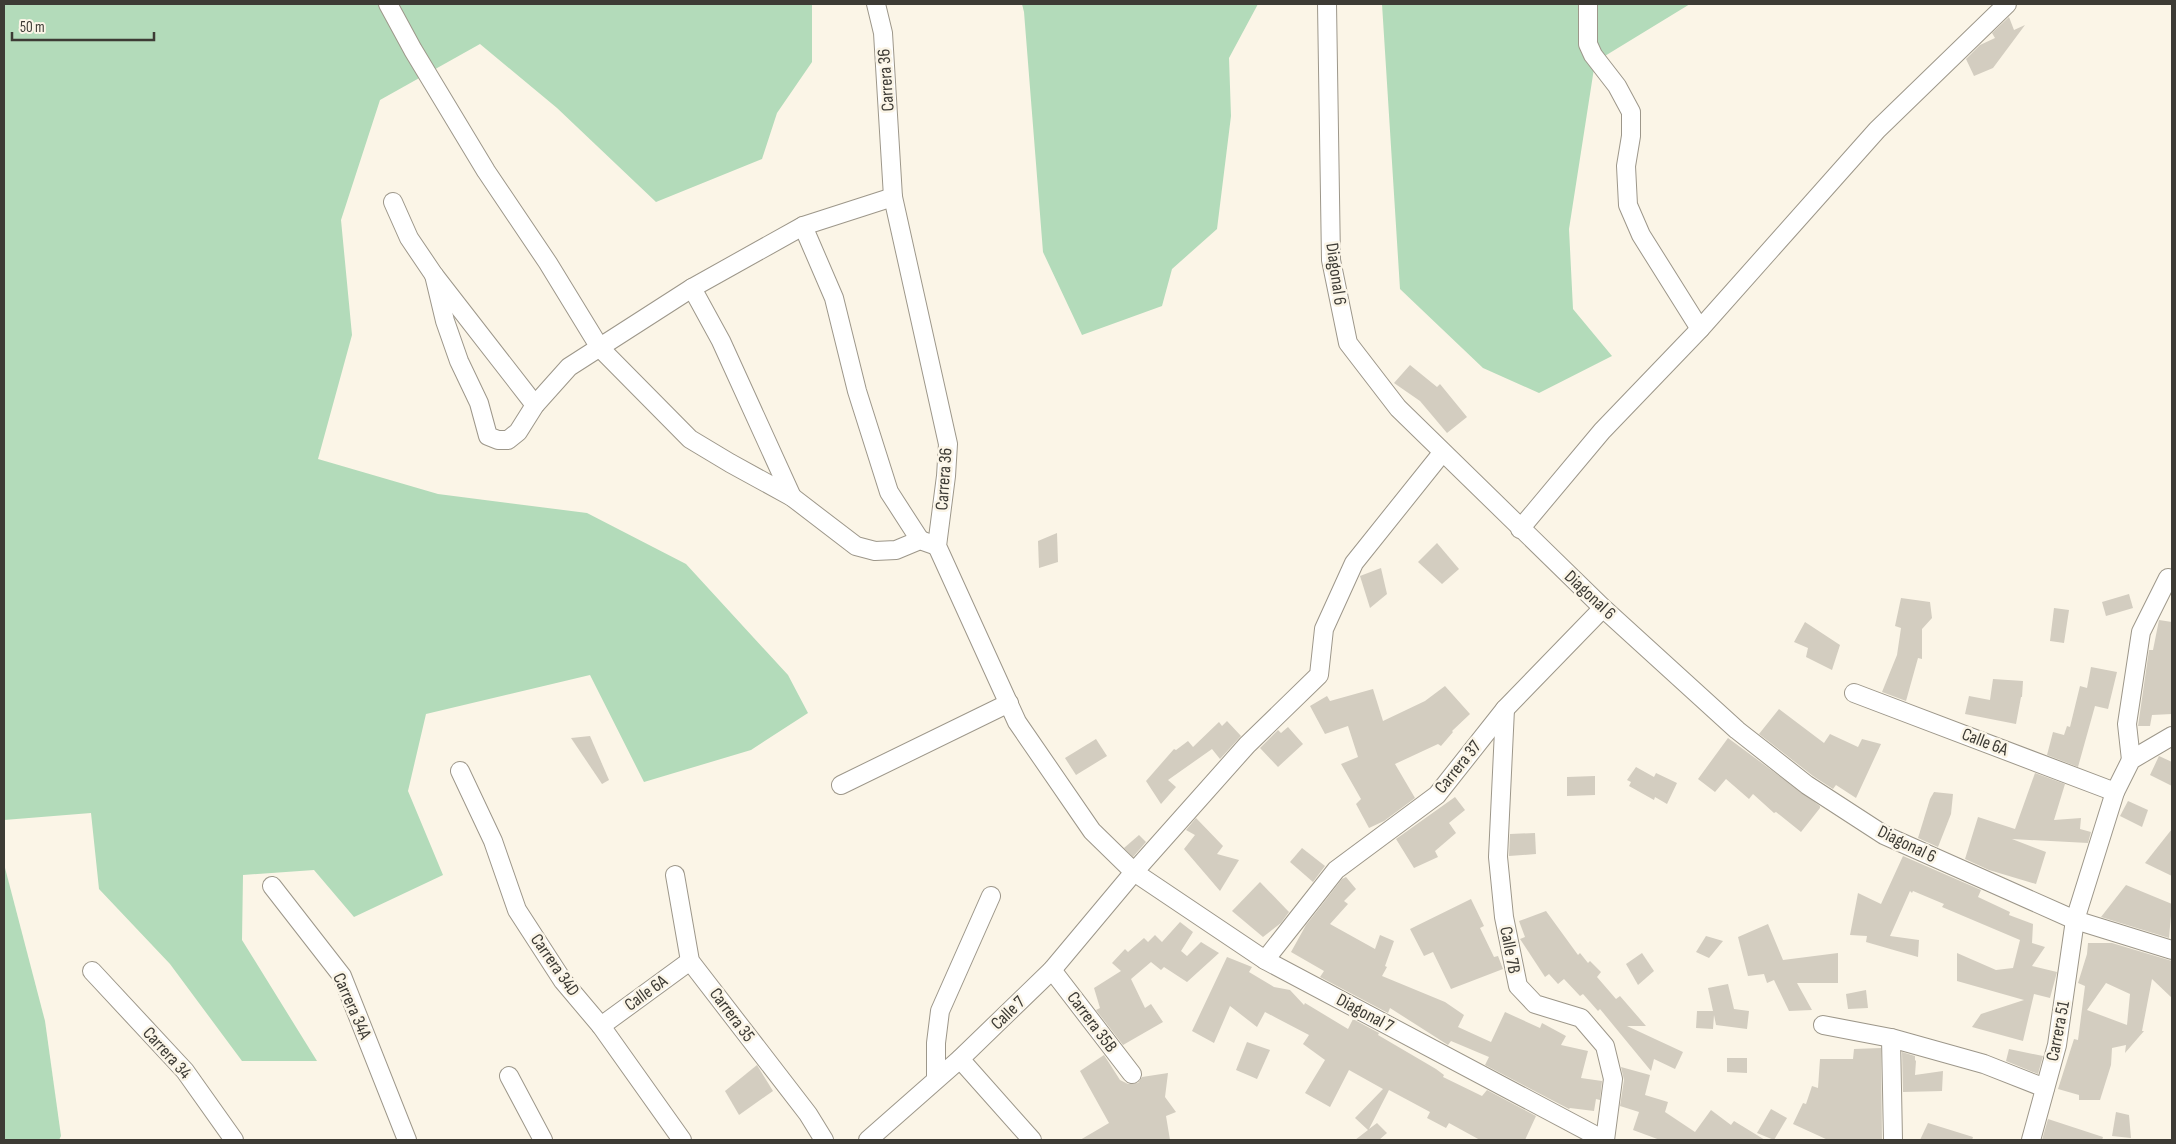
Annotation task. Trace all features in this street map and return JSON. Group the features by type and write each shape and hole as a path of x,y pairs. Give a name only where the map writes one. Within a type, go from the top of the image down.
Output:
{"street":[{"path":"388,4 413,50 486,171 548,263 600,348 690,439 792,497 856,546 875,551 896,550 920,540"},
{"name":"Carrera 36","path":"876,4 883,34 893,197 948,444 937,546"},
{"name":"Diagonal 6","path":"1327,4 1331,260 1348,343 1398,408 1602,608 1737,730 1807,785 1884,835 2075,920 2172,950"},
{"path":"1588,4 1588,44 1592,55 1618,86 1631,112 1631,136 1626,166 1628,206 1641,236 1700,329"},
{"path":"1520,529 1602,431 1700,329 1877,130 2007,4"},
{"path":"434,275 445,321 459,361 478,403 488,436 498,440 508,440 518,432 535,405 569,367 692,288 803,226 893,197"},
{"path":"393,202 409,238 434,275 535,405"},
{"path":"803,226 834,298 857,391 888,492 920,540 937,546 1017,722 1092,831 1134,872"},
{"path":"692,288 721,341 792,497"},
{"name":"Calle 7","path":"868,1140 960,1059 1052,970 1134,872 1247,746 1319,675 1324,629 1354,563 1442,453"},
{"path":"2075,920 2115,792 2131,760 2127,724 2141,632 2168,578"},
{"name":"Carrera 37","path":"1265,960 1336,870 1437,795 1505,709 1602,608"},
{"name":"Calle 6A","path":"1854,693 2115,792"},
{"path":"841,785 1009,703"},
{"name":"Calle 7B","path":"1505,709 1498,856 1504,917 1518,986 1535,1004 1581,1018 1605,1046 1613,1079 1604,1140"},
{"path":"2131,760 2172,736"},
{"name":"Carrera 34D","path":"460,771 493,841 517,910 563,980 601,1026 682,1140"},
{"name":"Diagonal 7","path":"1134,872 1265,960 1604,1140"},
{"name":"Carrera 35","path":"676,875 690,961 808,1114 824,1140"},
{"name":"Carrera 34A","path":"272,886 342,976 407,1140"},
{"path":"936,1079 936,1043 940,1011 991,896"},
{"name":"Carrera 51","path":"2031,1140 2057,1045 2075,920"},
{"name":"Calle 6A","path":"601,1026 690,961"},
{"name":"Carrera 35B","path":"1052,970 1132,1074"},
{"name":"Carrera 34","path":"92,971 185,1072 234,1140"},
{"path":"1823,1025 1891,1038 1984,1064 2045,1088"},
{"path":"1891,1038 1893,1140"},
{"path":"960,1059 1032,1140"},
{"path":"509,1076 543,1140"}],"green space":[{"path":"4,4 812,4 812,62 777,113 762,159 656,202 557,108 480,44 380,100 341,220 352,335 318,459 438,494 587,513 686,564 788,675 808,713 751,750 644,782 590,675 426,714 408,791 443,875 354,917 314,870 243,875 242,940 317,1061 242,1061 170,964 99,889 91,813 4,820"},
{"path":"1022,4 1258,4 1229,58 1231,116 1217,229 1172,269 1162,306 1082,335 1043,252"},
{"path":"1382,4 1690,4 1595,62 1569,229 1573,309 1612,356 1539,393 1483,368 1400,289"},
{"path":"4,864 45,1021 61,1136 59,1140 4,1140"}],"building":[{"path":"2009,17 2014,30 2025,25 1993,68 1974,76 1966,59 1980,45 1995,38 1992,33"},
{"path":"1410,365 1437,387 1440,384 1467,417 1447,433 1420,401 1394,383"},
{"path":"1057,533 1058,562 1039,568 1038,541"},
{"path":"1437,543 1459,569 1442,584 1418,562"},
{"path":"1381,568 1387,594 1370,608 1360,576"},
{"path":"2129,594 2133,608 2106,616 2102,602"},
{"path":"1901,598 1930,602 1932,618 1922,629 1922,659 1918,658 1906,701 1882,692 1897,655 1901,628 1895,626"},
{"path":"2054,608 2069,610 2064,643 2050,641"},
{"path":"2159,620 2172,622 2172,714 2152,715 2150,726 2138,726 2149,650 2153,650"},
{"path":"1805,622 1840,645 1832,670 1806,657 1808,648 1794,642"},
{"path":"2091,667 2117,672 2108,709 2095,706 2078,767 2047,755 2053,732 2064,735 2067,726 2070,727 2080,686 2087,688"},
{"path":"1993,679 2023,681 2022,697 2016,724 1965,714 1969,696 1990,700"},
{"path":"1445,686 1470,714 1452,731 1441,746 1438,744 1395,764 1415,798 1384,821 1369,828 1356,804 1361,799 1341,764 1358,757 1348,726 1325,734 1310,706 1327,696 1330,701 1373,689 1383,721 1425,701"},
{"path":"1779,709 1824,743 1830,734 1858,747 1862,739 1881,744 1856,798 1836,785 1833,789 1813,776 1759,734"},
{"path":"1227,721 1241,736 1220,759 1212,749 1168,780 1176,787 1161,804 1146,781 1174,749 1176,750 1188,741 1193,747 1219,722 1222,726"},
{"path":"1288,727 1303,744 1278,767 1260,748 1278,730 1281,733"},
{"path":"590,736 609,780 602,784 571,738"},
{"path":"1728,738 1820,806 1801,832 1776,812 1774,813 1753,794 1749,799 1726,779 1715,792 1698,779"},
{"path":"1096,739 1107,756 1076,775 1065,758"},
{"path":"2159,756 2172,762 2172,786 2150,775"},
{"path":"1636,767 1654,777 1656,773 1677,783 1667,804 1655,797 1654,800 1629,786 1631,782 1627,780"},
{"path":"2035,773 2065,784 2054,820 2081,818 2080,829 2091,832 2088,843 2012,839 2046,852 2036,884 1989,870 1965,859 1978,817 2015,829"},
{"path":"1595,776 1595,795 1567,796 1567,777"},
{"path":"1934,792 1953,794 1951,814 1938,847 1918,838"},
{"path":"1455,797 1465,810 1449,823 1456,833 1435,851 1438,857 1414,868 1396,839"},
{"path":"2128,801 2148,810 2142,827 2120,816"},
{"path":"1196,818 1223,846 1217,854 1239,860 1220,891 1184,849 1195,835 1186,830"},
{"path":"2172,829 2172,876 2145,863"},
{"path":"1535,833 1536,854 1509,856 1510,834"},
{"path":"1139,835 1146,842 1133,857 1124,848"},
{"path":"1302,848 1325,866 1313,882 1290,862"},
{"path":"1903,856 1981,890 1978,897 2010,912 2009,915 2033,924 2032,943 2045,947 2032,966 2057,972 2050,998 2034,994 2023,1041 1972,1027 1981,1014 2024,1000 1957,981 1957,953 1996,970 2013,968 2020,940 1942,907 1944,904 1913,891 1912,893 1910,891 1890,936 1919,940 1918,957 1866,942 1867,936 1850,935 1858,893 1881,904"},
{"path":"1346,877 1356,889 1344,901 1348,904 1330,924 1375,949 1380,935 1394,941 1385,966 1387,967 1382,976 1445,1002 1464,1015 1458,1027 1491,1042 1505,1012 1540,1028 1542,1023 1566,1036 1561,1045 1588,1051 1581,1078 1602,1081 1600,1100 1596,1099 1594,1111 1569,1109 1485,1065 1489,1057 1451,1041 1448,1045 1390,1008 1388,1013 1320,977 1324,971 1291,952 1306,925 1342,879"},
{"path":"1260,882 1289,912 1281,923 1263,937 1232,911"},
{"path":"2126,885 2172,904 2169,938 2101,917"},
{"path":"1471,899 1484,926 1480,928 1494,957 1498,956 1503,969 1451,989 1433,952 1424,956 1410,929"},
{"path":"1546,911 1578,955 1580,953 1588,963 1590,961 1601,972 1597,977 1616,999 1620,996 1646,1026 1627,1026 1683,1052 1675,1069 1654,1059 1651,1071 1600,1009 1598,1011 1583,994 1580,996 1564,979 1558,984 1549,974 1545,977 1520,939 1525,937 1519,921"},
{"path":"1180,922 1193,932 1181,951 1187,956 1201,942 1219,953 1187,982 1164,967 1161,970 1151,962 1131,979 1145,1008 1151,1004 1163,1022 1123,1045 1096,1010 1100,1008 1094,988 1121,971 1112,963 1125,949 1128,952 1144,938 1148,942 1155,935 1162,942"},
{"path":"1768,924 1783,960 1838,953 1838,983 1797,983 1812,1010 1789,1011 1774,980 1767,983 1764,974 1748,976 1738,937"},
{"path":"1706,936 1723,941 1709,958 1696,952"},
{"path":"2088,943 2112,943 2172,961 2172,998 2152,979 2142,1031 2144,1031 2125,1053 2126,1045 2112,1048 2111,1065 2100,1100 2079,1100 2079,1095 2058,1089 2074,1039 2078,1040 2085,986 2078,983 2087,954","holes":["2106,983 2130,994 2127,1025 2087,1010"]},
{"path":"1642,953 1654,971 1638,985 1626,964"},
{"path":"1227,957 1252,967 1249,972 1274,987 1290,990 1304,1005 1305,1003 1348,1029 1353,1019 1436,1069 1444,1075 1443,1077 1482,1096 1487,1090 1536,1116 1525,1140 1480,1140 1449,1123 1446,1128 1427,1118 1430,1112 1389,1090 1369,1129 1377,1123 1387,1133 1379,1140 1355,1140 1368,1130 1355,1118 1383,1089 1349,1070 1330,1107 1305,1093 1325,1060 1303,1044 1309,1035 1265,1012 1257,1027 1230,1006 1214,1043 1192,1031"},
{"path":"1728,984 1734,1009 1749,1011 1747,1029 1716,1025 1714,1015 1713,1029 1696,1028 1697,1011 1713,1011 1708,988"},
{"path":"1866,990 1868,1008 1848,1009 1846,994"},
{"path":"1247,1042 1270,1050 1257,1079 1236,1070"},
{"path":"1881,1048 1882,1140 1828,1140 1793,1124 1803,1103 1806,1104 1812,1086 1818,1088 1820,1059 1853,1059 1854,1049"},
{"path":"2009,1049 2043,1056 2038,1074 2006,1061"},
{"path":"1902,1052 1915,1056 1915,1075 1943,1071 1942,1091 1903,1092"},
{"path":"1104,1055 1120,1080 1128,1084 1138,1083 1142,1077 1168,1073 1165,1097 1176,1112 1166,1116 1170,1140 1080,1140 1109,1123 1080,1071"},
{"path":"1727,1058 1747,1058 1747,1073 1727,1072"},
{"path":"757,1065 773,1091 739,1115 725,1091"},
{"path":"1621,1067 1650,1075 1645,1095 1668,1102 1665,1112 1695,1132 1711,1110 1731,1125 1734,1121 1765,1140 1660,1140 1633,1130 1639,1112 1620,1106 1624,1080"},
{"path":"1771,1109 1787,1118 1774,1140 1757,1133"},
{"path":"2116,1112 2129,1115 2131,1138 2112,1136"},
{"path":"2048,1119 2103,1137 2102,1140 2042,1140"},
{"path":"1928,1123 1973,1137 1972,1140 1920,1140"}]}
